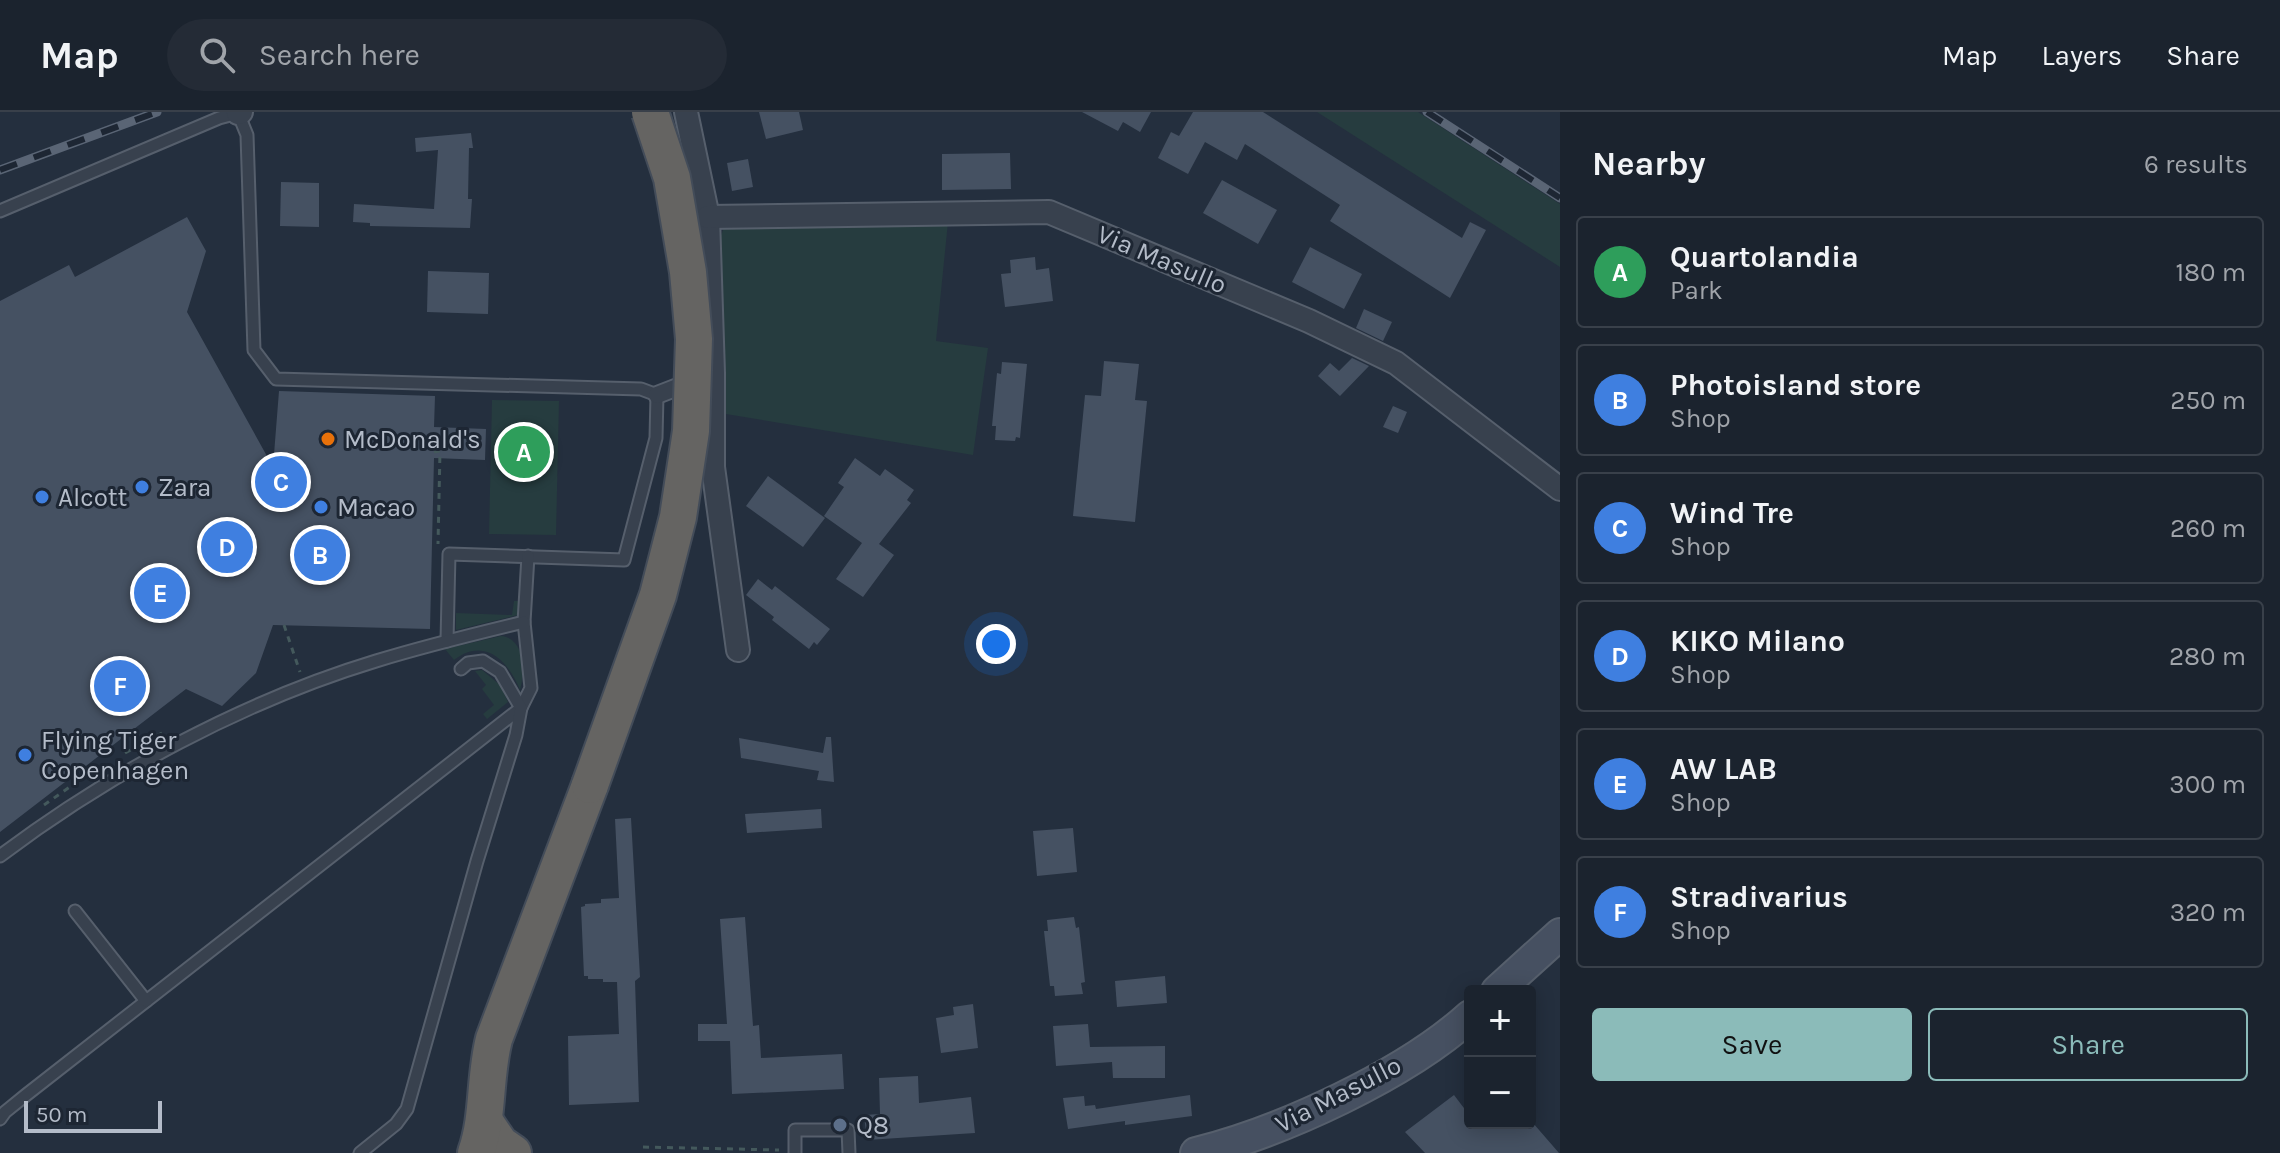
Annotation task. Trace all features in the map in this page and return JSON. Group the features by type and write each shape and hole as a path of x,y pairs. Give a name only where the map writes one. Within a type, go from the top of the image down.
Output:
{"highway":[{"path":"513,1153 481,1137 486,1075 494,1039 658,595 678,517 691,431 694,339 688,272 672,178 650,112"}],"main road":[{"path":"1504,985 1560,934"},
{"name":"Via Masullo","path":"1196,1153 1241,1142 1358,1090 1449,1035 1464,1021"}],"street":[{"path":"686,112 708,217 713,467 738,650"},
{"name":"Via Masullo","path":"708,217 1049,212 1309,321 1396,363 1560,489"},
{"path":"657,395 713,373"}],"lane":[{"path":"0,211 239,112 247,135 254,350 276,379 641,389 657,395 656,438 624,560 449,554 447,641"},
{"path":"360,1153 396,1124 407,1109 516,735 521,708 531,688 524,622 528,556"},
{"path":"0,856 101,787 213,726 334,676 447,641 524,622"},
{"path":"461,669 468,663 483,661 500,672 521,708"},
{"path":"0,1119 521,708"},
{"path":"75,911 146,1001"},
{"path":"795,1152 795,1130 848,1130 849,1153"}],"path":[{"path":"434,452 440,451 438,556"},
{"path":"284,625 301,675 291,679"},
{"path":"114,760 165,732"},
{"path":"43,805 78,782"},
{"path":"643,1147 795,1152"}],"green space":[{"path":"1317,112 1418,112 1560,204 1560,267"},
{"path":"948,222 936,341 988,348 973,455 726,414 720,238 725,225"},
{"path":"492,400 559,401 556,535 489,534"},
{"path":"514,601 519,601 518,615 456,630 456,613 512,615"},
{"path":"501,636 509,638 519,649 523,666 520,690 509,670 494,656 476,651 454,660 445,649"},
{"path":"482,670 500,685 508,702 487,719 483,714 494,705 482,689 486,685 475,671"}],"building":[{"path":"759,112 799,112 803,130 766,139"},
{"path":"1082,112 1151,112 1140,132 1123,122 1118,131"},
{"path":"1193,112 1263,112 1462,238 1470,222 1486,230 1450,298 1330,221 1340,205 1245,144 1237,160 1205,142 1188,174 1158,158 1171,132 1179,136"},
{"path":"471,133 470,228 370,226 370,223 353,222 354,204 434,209 438,150 416,152 415,138"},
{"path":"1010,153 1011,189 942,190 942,154"},
{"path":"748,159 753,187 732,191 727,163"},
{"path":"1222,180 1277,210 1258,244 1203,213"},
{"path":"281,182 319,183 319,227 280,226"},
{"path":"187,217 206,251 187,312 273,467 279,391 435,396 434,427 486,429 485,460 434,458 430,629 273,625 256,673 222,706 186,689 0,832 0,301 69,265 75,277"},
{"path":"1310,247 1362,274 1344,309 1292,282"},
{"path":"1035,257 1036,270 1049,268 1053,301 1005,307 1001,274 1011,273 1010,260"},
{"path":"428,271 489,273 488,314 427,312"},
{"path":"1364,309 1392,322 1383,341 1356,328"},
{"path":"1352,358 1369,366 1340,396 1318,376 1330,363 1339,371"},
{"path":"1104,361 1139,364 1135,400 1147,401 1135,522 1073,516 1085,395 1101,396"},
{"path":"1002,362 1027,364 1020,438 1016,437 1015,441 995,440 996,426 992,426 997,373 1001,374"},
{"path":"1393,406 1407,412 1398,433 1383,427"},
{"path":"855,458 880,476 885,469 914,490 907,500 911,503 879,544 894,555 863,597 836,579 862,543 824,516 844,487 838,483"},
{"path":"768,476 825,518 803,547 746,506"},
{"path":"758,579 772,590 775,586 830,629 817,645 814,642 809,649 746,595"},
{"path":"826,737 831,737 834,782 817,780 819,771 741,758 739,738 823,753"},
{"path":"821,809 822,828 747,833 745,814"},
{"path":"631,818 640,977 635,981 639,1102 569,1105 568,1036 619,1034 617,982 603,982 603,979 584,976 581,907 601,903 601,899 619,898 615,819"},
{"path":"1073,828 1077,872 1037,876 1033,831"},
{"path":"745,917 753,1026 759,1025 761,1058 842,1054 844,1089 732,1094 730,1041 698,1041 698,1024 727,1024 720,919"},
{"path":"1074,917 1076,928 1079,927 1085,982 1081,983 1083,994 1055,996 1054,986 1050,986 1044,931 1048,931 1047,920"},
{"path":"1165,976 1167,1003 1117,1007 1115,981"},
{"path":"973,1004 978,1048 941,1053 936,1018 954,1015 953,1007"},
{"path":"1088,1024 1090,1047 1165,1046 1165,1078 1113,1078 1112,1062 1056,1066 1053,1026"},
{"path":"918,1076 919,1103 971,1097 975,1133 867,1140 864,1115 880,1114 879,1078"},
{"path":"1190,1095 1192,1116 1068,1129 1063,1098 1084,1096 1085,1106 1095,1105 1096,1109"},
{"path":"1454,1095 1464,1108 1464,1129 1536,1129 1536,1126 1559,1153 1425,1153 1405,1132"}],"railway":[{"path":"0,170 157,112"},
{"path":"1427,112 1560,198"}],"place":[{"name":"McDonald's","path":"328,439"},
{"name":"Quartolandia","path":"524,452"},
{"name":"Wind Tre","path":"281,482"},
{"name":"Zara","path":"142,487"},
{"name":"Alcott","path":"42,497"},
{"name":"Macao","path":"321,507"},
{"name":"KIKO Milano","path":"227,547"},
{"name":"Photoisland store","path":"320,555"},
{"name":"AW LAB","path":"160,593"},
{"name":"Stradivarius","path":"120,686"},
{"name":"Flying Tiger Copenhagen","path":"25,755"},
{"name":"Q8","path":"840,1125"}]}
